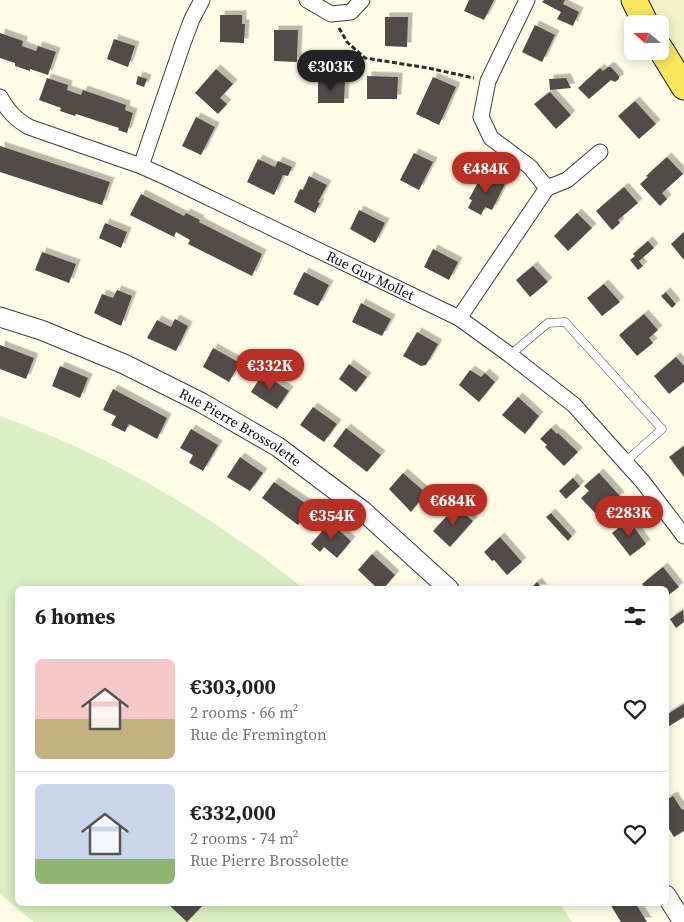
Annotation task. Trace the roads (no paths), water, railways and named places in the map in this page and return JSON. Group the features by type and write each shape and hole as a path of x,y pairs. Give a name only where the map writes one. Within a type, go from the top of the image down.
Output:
{"main road":[{"path":"634,0 642,15"},
{"path":"667,60 684,87"}],"street":[{"path":"141,166 192,18 202,0"},
{"path":"308,0 331,14 351,12 362,0"},
{"path":"527,0 488,80 481,117 491,138 530,167 547,188"},
{"name":"Rue Guy Mollet","path":"0,97 7,110 17,120 29,126 141,166 168,178 459,318 574,405 643,482 684,536"},
{"path":"459,318 547,188 567,180 600,152"},
{"name":"Rue Pierre Brossolette","path":"0,317 41,330 124,364 202,403 278,447 363,511 446,586"},
{"path":"669,899 683,922"}],"lane":[{"path":"510,355 548,322 565,322 662,429 625,462"}]}
